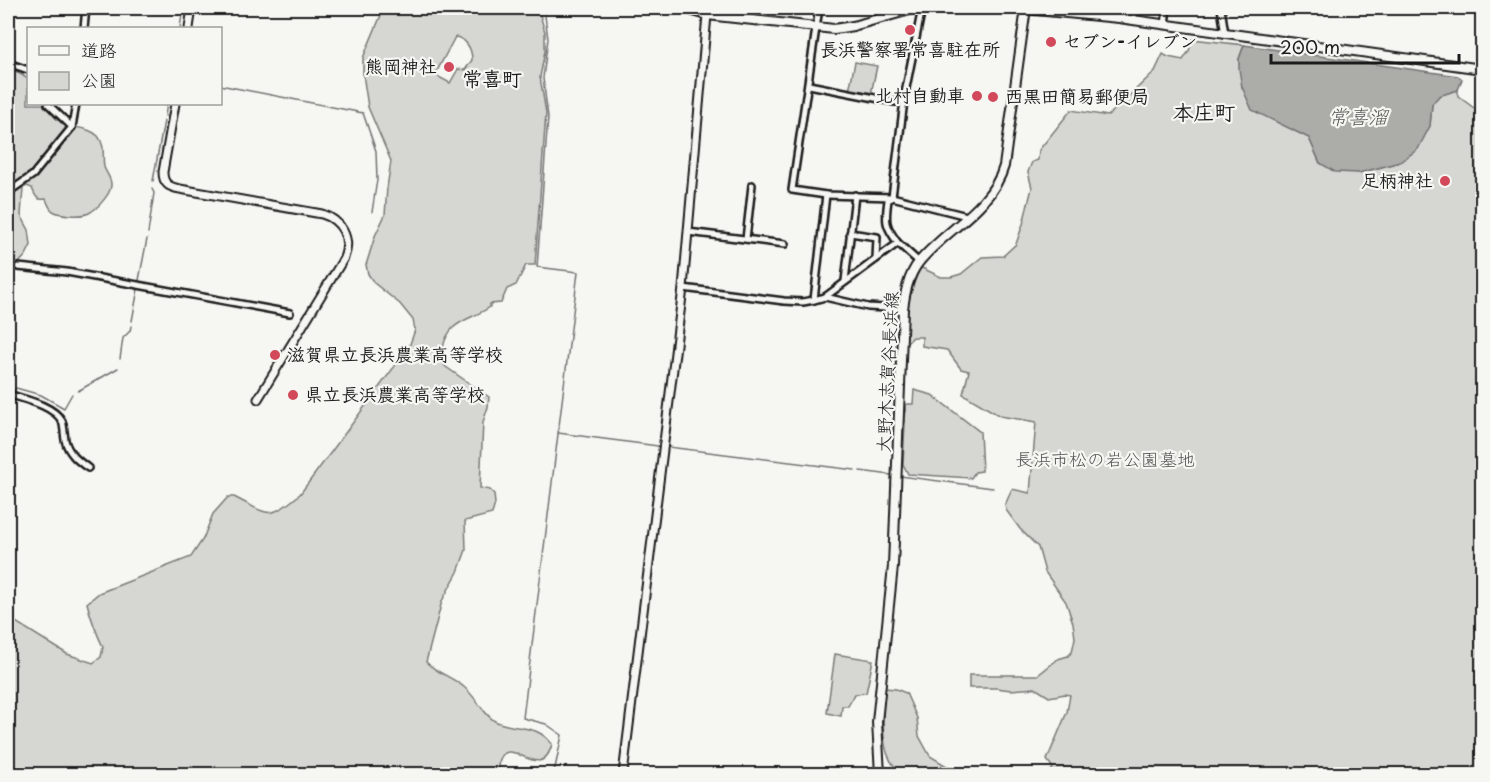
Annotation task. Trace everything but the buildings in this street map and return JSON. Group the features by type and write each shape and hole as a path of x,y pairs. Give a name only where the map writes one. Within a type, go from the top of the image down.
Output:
{"main road":[{"path":"683,8 707,15 817,28 853,26 889,11 917,8"},
{"path":"1014,8 1133,20 1482,69"},
{"name":"大野木志賀谷長浜線","path":"880,774 877,722 893,566 903,309 906,288 919,262 996,186 1004,166 1025,8"}],"street":[{"path":"84,27 86,8"},
{"path":"189,27 192,8"},
{"path":"819,8 792,190 826,195 892,196 967,216"},
{"path":"919,262 898,243 886,225 888,200 892,196 904,100 922,8"},
{"path":"1133,20 1136,8"},
{"path":"1165,26 1167,8"},
{"path":"1221,8 1225,34"},
{"path":"623,774 683,288 707,15"},
{"path":"8,63 27,70"},
{"path":"809,85 895,102 904,100"},
{"path":"49,105 72,127"},
{"path":"8,203 10,191 33,175 72,127 76,105"},
{"path":"175,105 163,172 163,178 168,185 322,214 336,221 345,234 344,258 258,399"},
{"path":"746,239 752,185"},
{"path":"814,300 826,195"},
{"path":"845,281 855,195"},
{"path":"688,232 785,244"},
{"path":"849,233 877,237 876,259"},
{"path":"683,288 784,301 814,300 825,297 898,243"},
{"path":"18,267 67,272 290,313"},
{"path":"825,297 868,307 903,309"},
{"path":"8,394 37,403 55,414 62,422 65,443 75,459 88,468"}],"green space":[{"path":"384,8 538,8 545,32 545,51 540,77 546,113 535,265 526,265 516,285 507,289 501,303 490,304 490,307 453,328 443,347 442,358 446,367 489,397 483,422 480,488 490,490 494,494 495,504 492,514 465,521 466,550 458,572 442,601 426,662 465,688 493,720 505,725 533,730 546,737 552,744 548,754 543,760 537,761 510,752 505,753 498,765 502,774 8,774 8,617 67,654 93,663 101,657 103,647 87,603 99,593 191,557 203,539 213,514 228,497 234,497 268,512 281,509 289,503 300,494 409,347 415,330 413,320 400,304 374,283 368,274 366,265 375,236 385,215 391,161 368,107 363,58","holes":["455,37 468,45 472,60 465,70 458,69 450,83 435,75"]},
{"name":"長浜市松の岩公園墓地","path":"1192,39 1244,45 1239,59 1242,87 1295,131 1309,138 1320,163 1359,173 1400,162 1430,126 1432,104 1439,95 1458,90 1458,96 1482,114 1482,774 1049,774 1053,768 1047,760 1067,712 1070,695 1049,697 1035,688 1011,690 969,688 969,675 1038,675 1058,659 1072,652 1075,638 1066,602 1045,572 1038,547 1020,529 1006,510 1005,505 1012,489 1030,493 1036,422 1000,416 963,394 969,371 961,369 947,350 922,346 922,337 913,337 905,343 905,315 920,267 941,277 951,277 961,274 982,257 1003,256 1016,244 1023,224 1032,188 1028,172 1032,162 1038,160 1039,150 1071,110 1108,116 1155,71 1163,54 1183,60 1189,51"},
{"path":"855,62 877,66 871,94 849,91"},
{"path":"8,66 27,78 27,105 45,105 59,121 98,136 103,147 104,167 111,188 96,208 89,213 76,215 53,211 46,199 38,198 32,188 27,186 23,188 21,215 29,230 31,245 26,255 8,275"},
{"path":"914,390 932,395 980,432 982,471 975,472 971,478 908,474 903,464 906,404 913,404"},
{"path":"835,654 873,660 866,693 855,694 848,706 842,706 841,716 827,713"},
{"path":"884,688 906,693 917,718 919,736 930,756 960,774 920,776 898,769 886,750 883,724"}],"water":[{"name":"常喜溜","path":"1244,45 1458,76 1462,79 1458,90 1439,96 1432,104 1430,126 1418,149 1400,162 1359,173 1335,172 1320,163 1309,138 1252,110 1242,87 1239,69 1239,59"}],"waterway":[{"path":"180,27 183,8"},
{"path":"544,8 548,39 543,78 548,117 537,267 578,272 523,718 546,724 562,735 555,768 551,774"},
{"path":"222,85 363,113 376,151 377,180 372,212"},
{"path":"165,116 167,105"},
{"path":"153,181 164,121"},
{"path":"148,233 154,193 152,189"},
{"path":"139,280 147,239"},
{"path":"132,321 138,289"},
{"path":"120,359 123,338 130,331 131,326"},
{"path":"78,391 118,368"},
{"path":"10,392 16,388 41,395 64,408 72,394"},
{"path":"558,433 658,446"},
{"path":"668,447 855,470"},
{"path":"860,471 891,475"},
{"path":"900,476 993,488"}],"place":[{"name":"長浜警察署常喜駐在所","path":"910,30"},
{"name":"セブン-イレブン","path":"1051,42"},
{"name":"熊岡神社","path":"449,67"},
{"name":"北村自動車","path":"977,96"},
{"name":"西黒田簡易郵便局","path":"993,97"},
{"name":"足柄神社","path":"1445,181"},
{"name":"滋賀県立長浜農業高等学校","path":"275,355"},
{"name":"県立長浜農業高等学校","path":"293,395"}],"district":[{"name":"常喜町","path":"492,79"},
{"name":"本庄町","path":"1204,113"}]}
